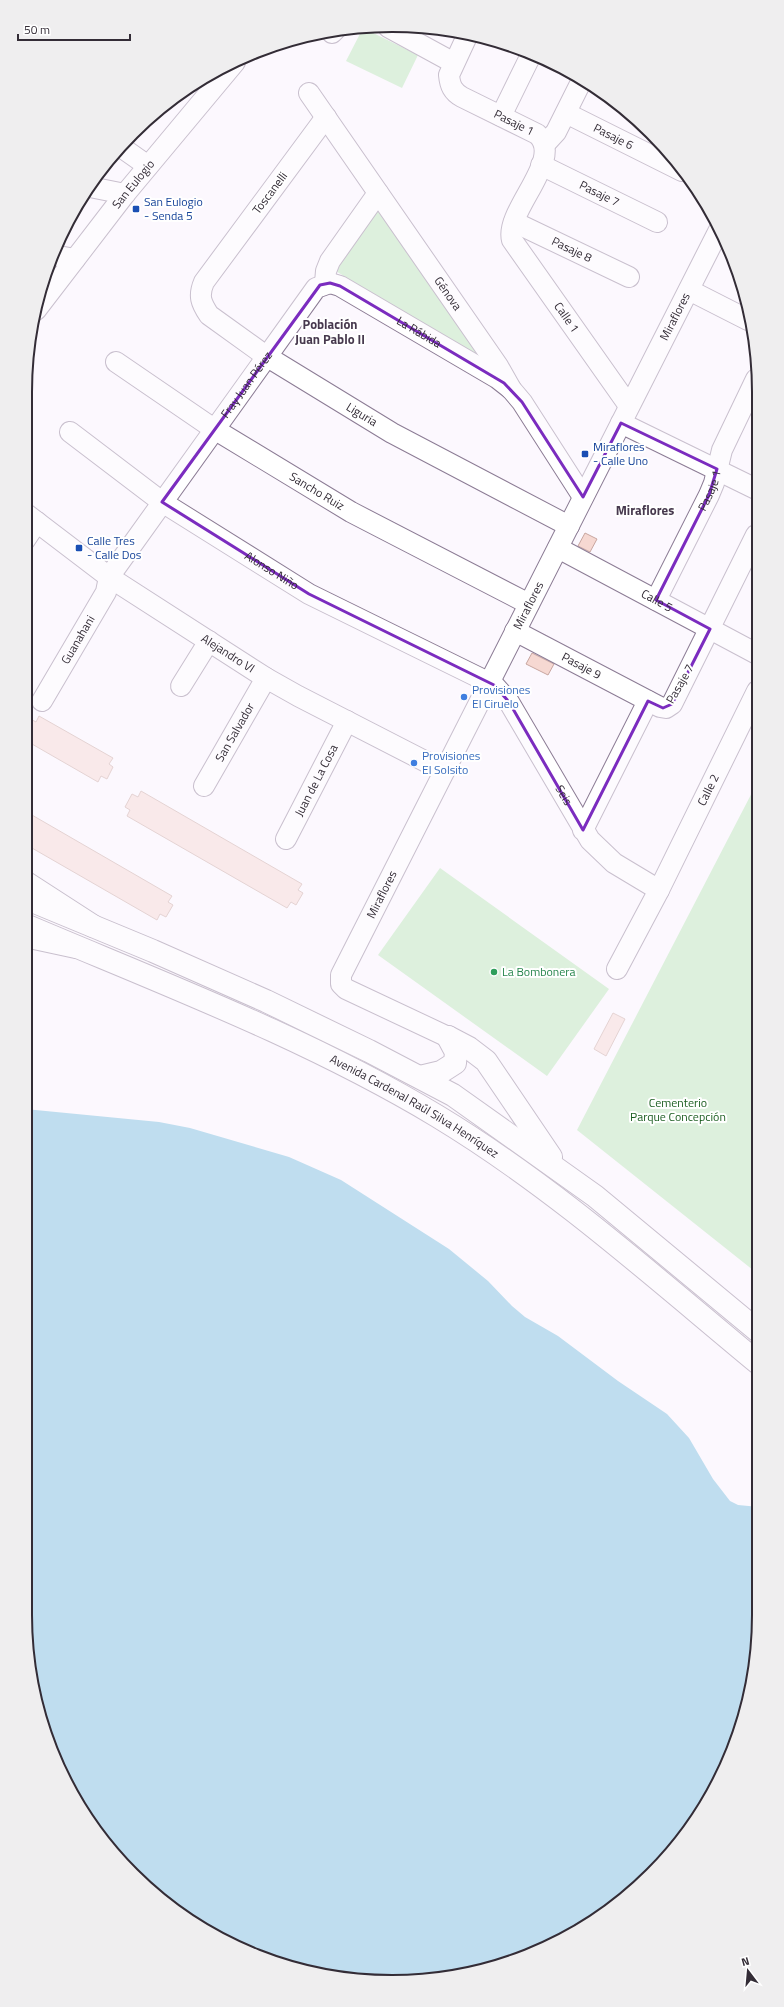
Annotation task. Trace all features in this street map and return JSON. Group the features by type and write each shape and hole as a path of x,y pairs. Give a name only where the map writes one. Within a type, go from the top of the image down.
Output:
{"main road":[{"path":"32,887 93,926"},
{"name":"Avenida Cardenal Raúl Silva Henríquez","path":"32,901 266,1001 420,1077 453,1095 595,1196 752,1326"},
{"name":"Avenida Cardenal Raúl Silva Henríquez","path":"32,928 276,1032 364,1075 436,1115 513,1165 578,1214 752,1358"},
{"path":"32,938 76,947"},
{"path":"420,1077 440,1072 455,1063 456,1052 448,1038"},
{"path":"448,1038 469,1048 486,1061 560,1171"}],"street":[{"path":"398,32 454,63"},
{"name":"Pasaje 1","path":"465,40 449,76 449,82 454,91 462,97 537,134 545,144 546,152 541,165 513,225"},
{"path":"501,116 529,59"},
{"name":"San Eulogio","path":"44,300 148,166 212,80"},
{"path":"545,144 554,135 580,85"},
{"name":"Génova","path":"309,93 498,366 583,497"},
{"name":"Pasaje 6","path":"566,113 672,166"},
{"name":"Toscanelli","path":"214,268 326,117"},
{"path":"125,150 148,166"},
{"name":"Pasaje 7","path":"541,165 657,222"},
{"path":"96,188 125,194"},
{"path":"325,283 326,271 330,261 378,193"},
{"name":"Pasaje 8","path":"513,225 629,276"},
{"name":"Calle 1","path":"513,225 511,237 514,244 625,415"},
{"name":"Miraflores","path":"448,1038 346,989 341,984 341,975 716,236"},
{"path":"58,256 75,259"},
{"name":"Liguria","path":"214,268 204,282 200,292 203,307 209,315 266,356 392,433 569,526"},
{"name":"Fray Juan Pérez","path":"109,577 312,292 325,283"},
{"name":"La Rábida","path":"325,283 336,283 498,378 511,388"},
{"path":"689,290 744,318"},
{"name":"Sancho Ruiz","path":"116,362 214,429 351,512 529,604"},
{"name":"Pasaje 1","path":"656,600 709,494 725,443 752,388"},
{"path":"625,415 752,488"},
{"name":"Alonso Niño","path":"70,432 162,502 309,594 489,682"},
{"name":"Alejandro VI","path":"32,519 109,577 266,678 444,771"},
{"name":"Pasaje 7","path":"583,830 648,701 663,708 672,704 752,543"},
{"name":"Calle 5","path":"558,548 752,651"},
{"name":"Guanahani","path":"42,701 106,592 109,577"},
{"name":"Pasaje 9","path":"515,631 648,701"},
{"path":"181,686 209,641"},
{"name":"San Salvador","path":"204,786 266,678"},
{"name":"Seis","path":"489,682 499,690 509,702 583,830 597,849 609,860 659,890"},
{"name":"Calle 2","path":"617,968 659,890 752,701"},
{"name":"Juan de La Cosa","path":"286,839 346,721"}],"highlighted area":[{"path":"330,283 340,286 504,383 522,402 583,497 621,423 717,469 709,495 656,600 710,629 672,704 663,708 648,701 583,830 509,702 494,685 309,594 162,502 320,285"}],"green space":[{"path":"368,33 373,33 418,55 402,88 346,61 360,34"},
{"path":"378,204 485,362 334,270"},
{"name":"Cementerio Parque Concepción","path":"752,793 752,1269 577,1130"},
{"name":"La Bombonera","path":"440,868 609,989 547,1076 378,955"}],"water":[{"path":"32,1110 159,1122 190,1128 289,1157 341,1180 449,1249 488,1281 525,1317 558,1336 618,1381 667,1414 689,1438 713,1479 730,1501 738,1505 752,1506 752,1615 749,1662 740,1708 733,1731 725,1753 704,1795 678,1834 647,1870 611,1901 572,1927 530,1948 485,1963 439,1972 416,1974 392,1975 345,1972 299,1963 254,1948 212,1927 173,1901 155,1886 137,1870 106,1834 80,1795 69,1774 59,1753 44,1708 35,1662 32,1615"}],"building":[{"path":"585,533 597,539 590,552 578,546"},
{"path":"532,653 554,664 548,675 526,664"},
{"path":"39,716 113,758 109,764 113,767 107,779 101,776 98,782 32,744 32,720 36,722"},
{"path":"141,791 302,884 298,890 303,893 296,905 291,902 287,908 127,816 130,810 125,807 132,794 138,797"},
{"path":"32,815 172,896 168,902 173,905 166,917 160,914 157,920 32,848"},
{"path":"613,1013 625,1019 606,1056 594,1049"}],"place":[{"name":"San Eulogio - Senda 5","path":"136,209"},
{"name":"Miraflores - Calle Uno","path":"585,454"},
{"name":"Calle Tres - Calle Dos","path":"79,548"},
{"name":"Provisiones El Ciruelo","path":"464,697"},
{"name":"Provisiones El Solsito","path":"414,763"},
{"name":"La Bombonera","path":"494,972"}],"district":[{"name":"Población Juan Pablo II","path":"330,332"},
{"name":"Miraflores","path":"645,510"}]}
